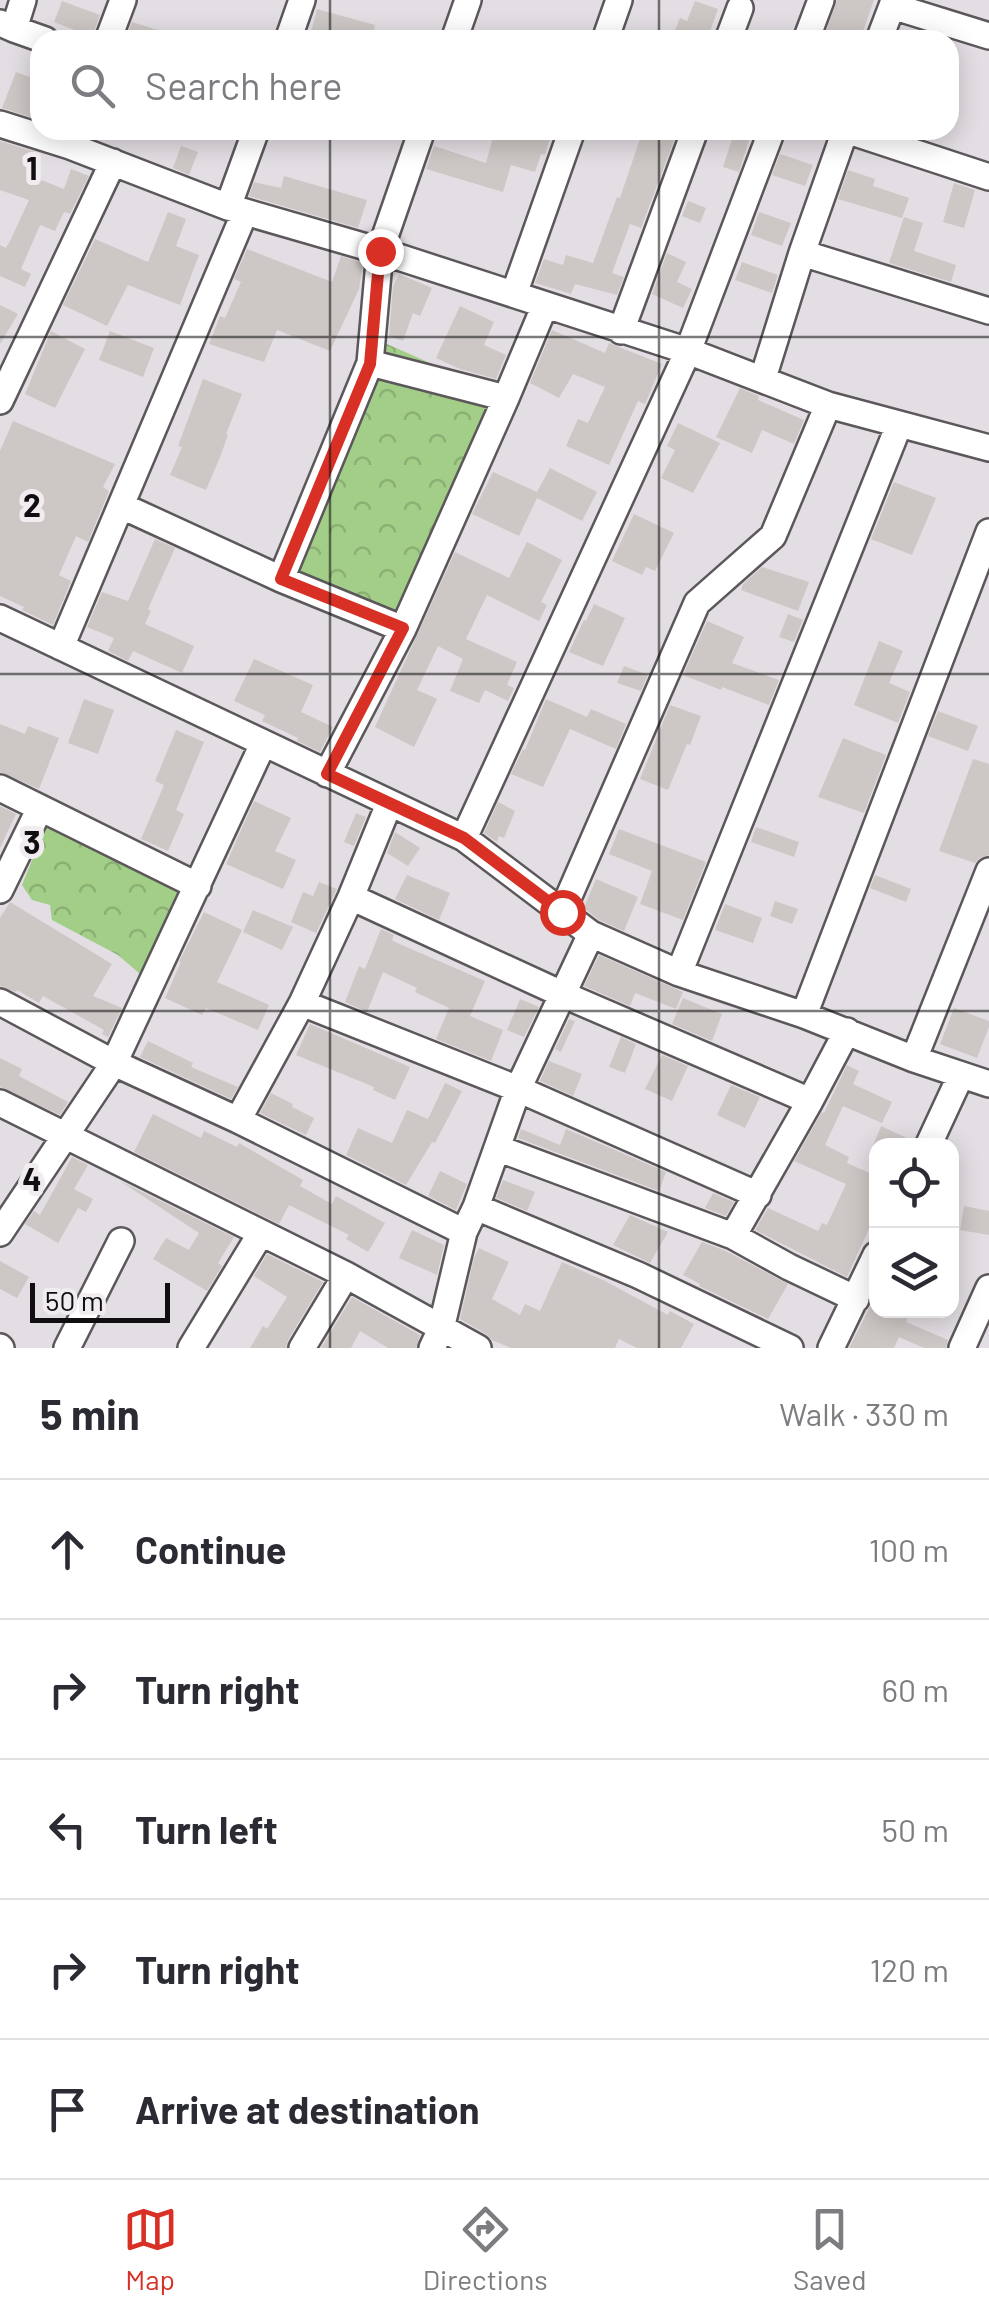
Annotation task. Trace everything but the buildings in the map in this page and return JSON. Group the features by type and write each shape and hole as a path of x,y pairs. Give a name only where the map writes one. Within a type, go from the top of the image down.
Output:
{"street":[{"path":"7,26 23,0"},
{"path":"112,30 123,0"},
{"path":"292,30 302,0"},
{"path":"458,30 468,0"},
{"path":"608,30 619,0"},
{"path":"810,30 821,0"},
{"path":"730,30 734,3"},
{"path":"883,30 893,3 989,36"},
{"path":"0,124 30,130"},
{"path":"76,140 113,162 237,209 688,351 828,404 989,448"},
{"path":"61,647 122,506 237,209 254,140"},
{"path":"281,579 370,364 380,251 419,140"},
{"path":"514,294 568,140"},
{"path":"621,330 691,140"},
{"path":"464,838 688,351 768,140"},
{"path":"763,378 843,140"},
{"path":"875,140 989,176"},
{"path":"0,401 113,162"},
{"path":"802,253 989,311"},
{"path":"327,774 403,628 545,305"},
{"path":"370,364 506,398"},
{"path":"562,912 697,604 773,536 828,404"},
{"path":"679,973 899,425"},
{"path":"122,506 281,579 403,628"},
{"path":"804,1015 989,532"},
{"path":"0,618 464,838 591,934 679,973 989,1084"},
{"path":"0,1233 114,1063 263,744"},
{"path":"0,788 198,886"},
{"path":"238,1120 302,1002 390,804"},
{"path":"0,890 40,808"},
{"path":"914,1059 989,871"},
{"path":"351,897 564,996 810,1101"},
{"path":"437,1339 464,1232 518,1089 591,934"},
{"path":"0,1002 114,1063 464,1232"},
{"path":"302,1002 518,1089 758,1195"},
{"path":"733,1236 847,1031"},
{"path":"932,1138 961,1075"},
{"path":"0,1104 346,1275 437,1339 478,1348"},
{"path":"498,1148 733,1236 856,1299"},
{"path":"476,1207 638,1275 790,1348"},
{"path":"191,1348 261,1233"},
{"path":"67,1348 121,1241"},
{"path":"830,1348 869,1270"},
{"path":"302,1348 346,1275"},
{"path":"962,1348 989,1288"}],"green space":[{"path":"380,341 496,392 400,620 289,568"},
{"path":"48,821 185,894 147,980 118,955 52,920 50,905 32,900 22,885"}],"route":[{"path":"380,251 370,364 281,579 403,628 327,774 464,838 562,912"}]}
